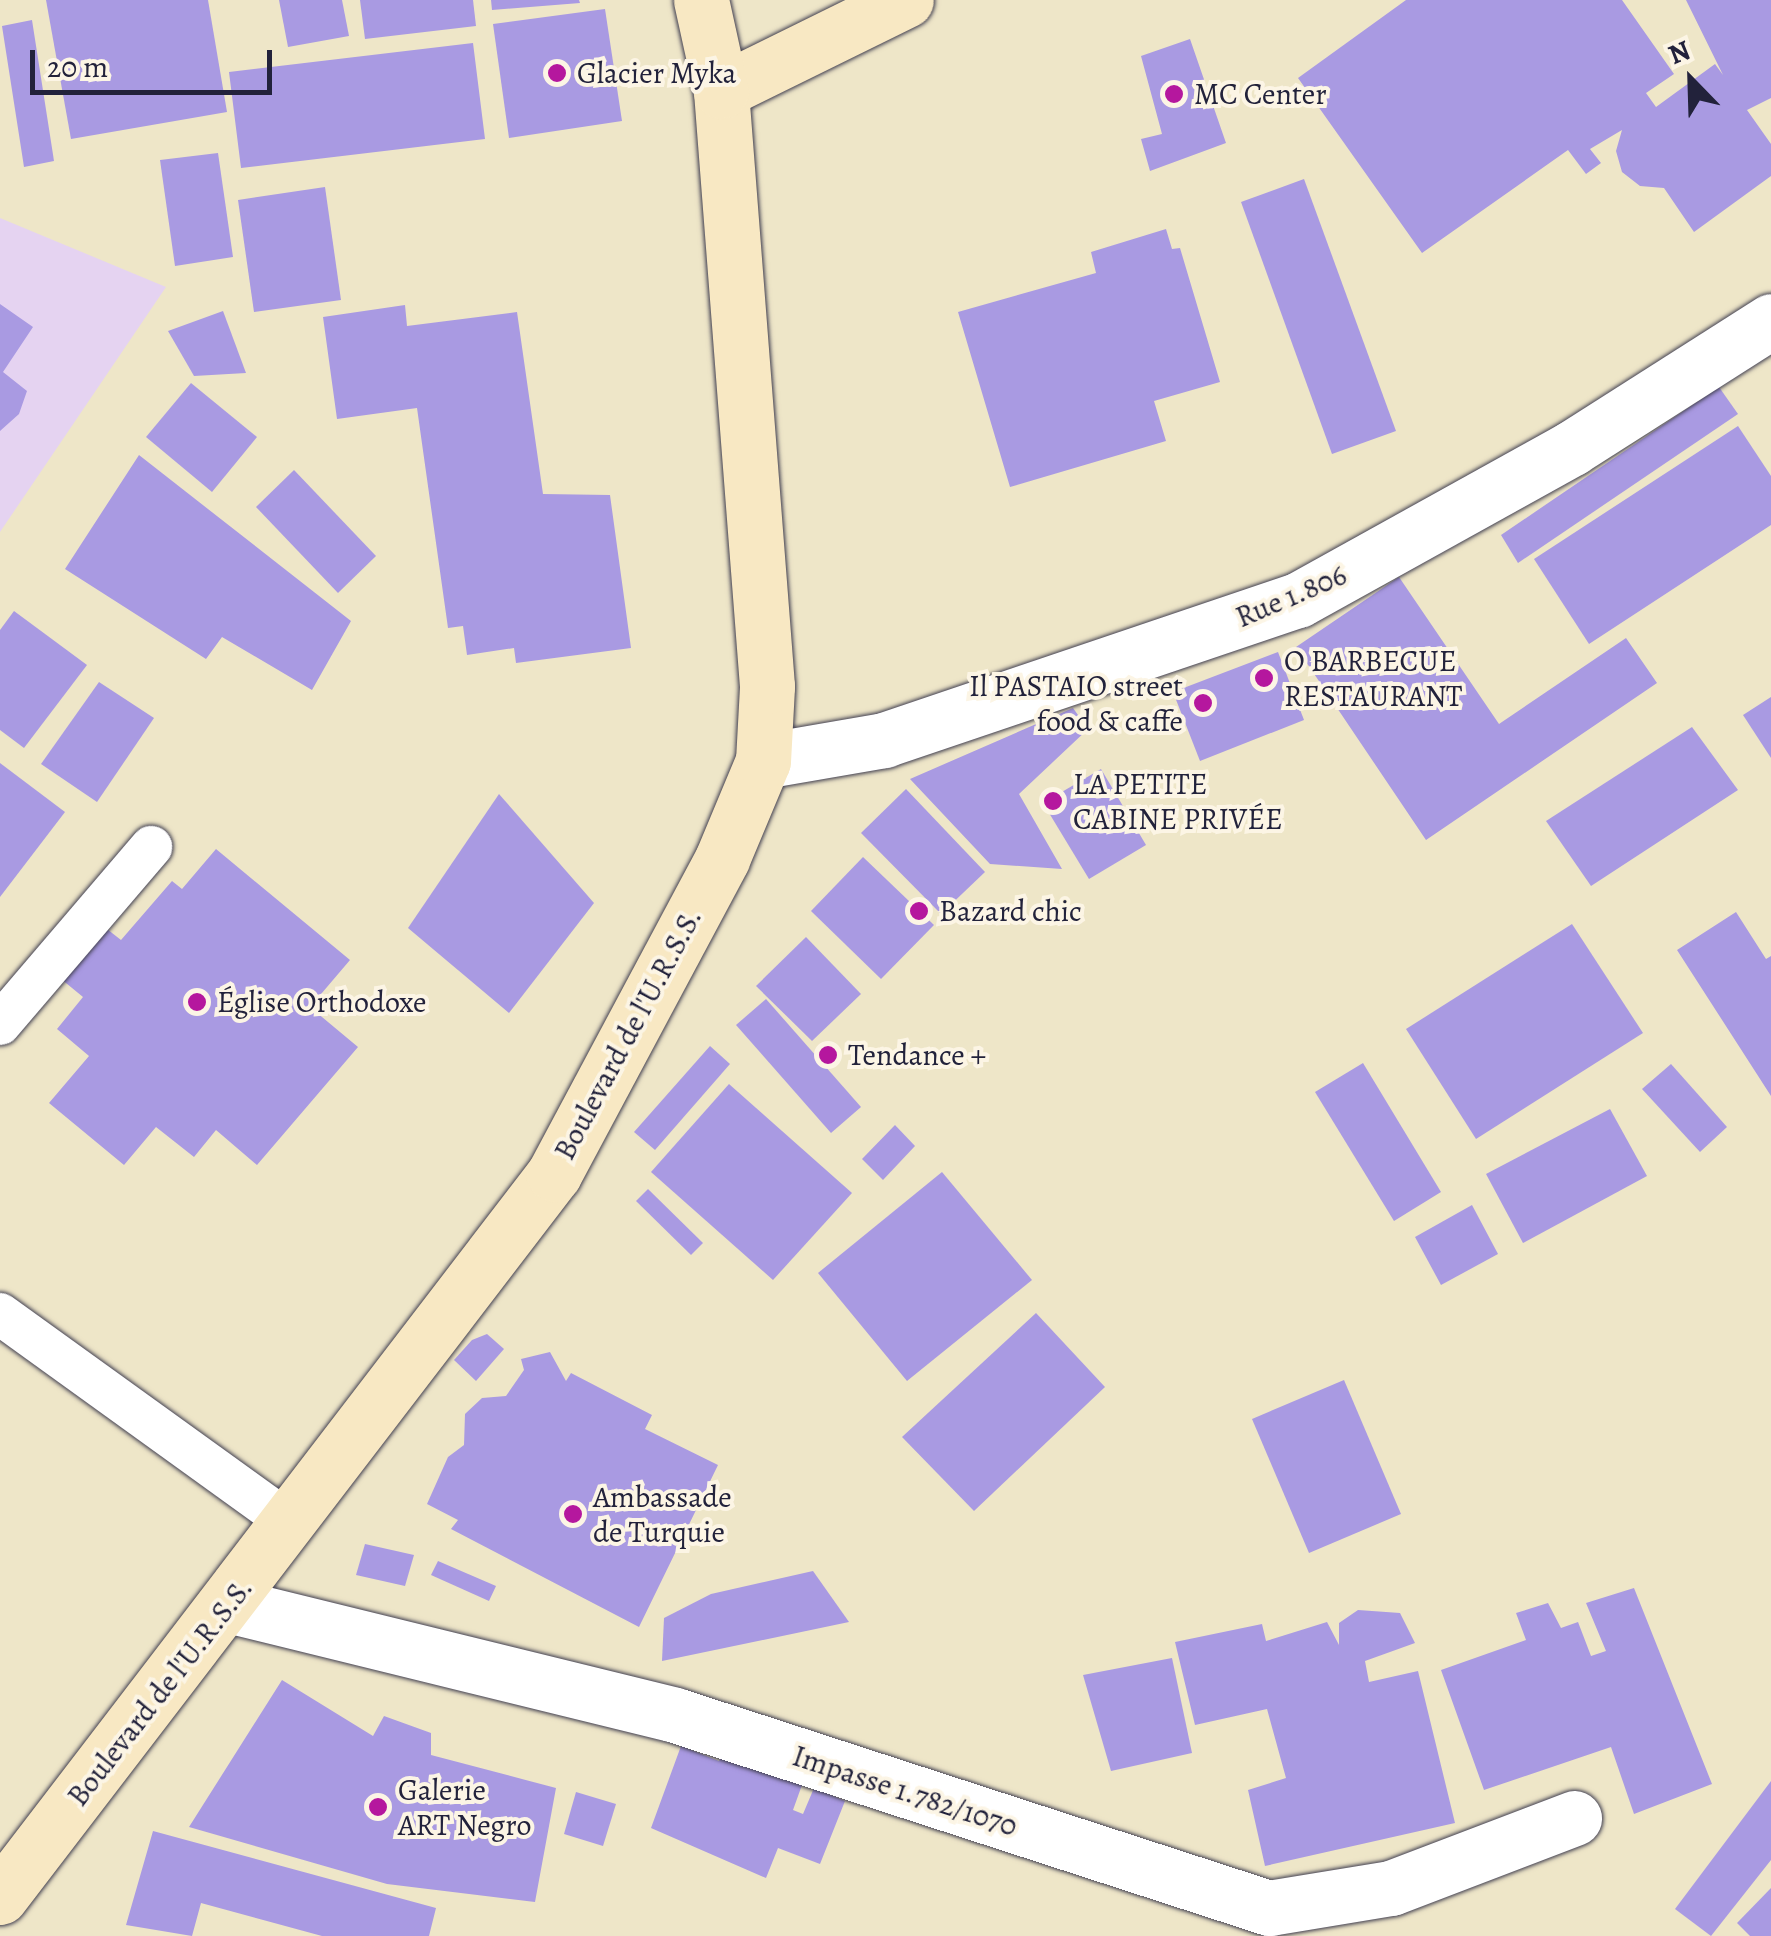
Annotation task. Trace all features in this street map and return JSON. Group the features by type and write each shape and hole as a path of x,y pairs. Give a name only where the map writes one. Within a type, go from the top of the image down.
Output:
{"street":[{"name":"Boulevard de l'U.R.S.S.","path":"0,1897 228,1605 554,1174 722,859 764,761 767,686 721,91 701,0"},
{"path":"721,91 906,0"},
{"name":"Rue 1.806","path":"764,761 884,740 1298,600 1572,448 1771,321"},
{"name":"Impasse 1.782/1070","path":"228,1605 675,1715 1269,1908 1391,1888 1574,1818"}],"lane":[{"path":"0,1024 152,847"},
{"path":"0,1314 290,1523"}],"shaded area":[{"path":"0,218 166,287 0,532"}],"building":[{"path":"46,0 208,0 227,112 71,139"},
{"path":"279,0 342,0 349,36 288,47"},
{"path":"360,0 473,0 476,26 365,39"},
{"path":"491,0 579,0 580,3 492,10"},
{"path":"1406,0 1622,0 1674,74 1646,93 1656,107 1715,64 1723,75 1686,0 1771,0 1771,98 1747,110 1771,144 1771,176 1694,232 1664,188 1640,186 1622,172 1616,151 1622,130 1590,149 1601,163 1586,174 1568,150 1422,253 1298,78"},
{"name":"Glacier Myka","path":"605,9 622,121 509,138 493,24"},
{"path":"32,20 54,161 24,167 2,26"},
{"path":"1190,39 1226,143 1150,171 1141,139 1162,134 1141,56"},
{"path":"473,43 485,139 241,168 229,72"},
{"path":"218,153 233,257 175,266 160,160"},
{"path":"1304,179 1396,431 1332,454 1241,202"},
{"path":"325,187 341,300 254,312 238,200"},
{"path":"1166,229 1172,249 1180,248 1220,382 1154,401 1166,441 1010,487 958,312 1096,273 1091,252"},
{"path":"0,304 33,327 3,372 27,391 19,414 0,431"},
{"path":"405,305 407,326 517,312 543,494 610,495 631,648 516,663 514,648 467,655 463,626 448,628 417,408 337,419 323,317"},
{"path":"223,311 246,373 194,376 168,331"},
{"path":"191,383 257,437 212,492 146,437"},
{"path":"1719,387 1738,414 1518,563 1501,535"},
{"path":"1738,426 1771,476 1771,525 1589,644 1534,559"},
{"path":"139,455 351,621 312,690 222,637 206,659 65,569"},
{"path":"294,470 376,556 338,593 256,507"},
{"path":"1399,577 1499,724 1626,638 1657,683 1426,840 1296,647"},
{"path":"14,611 87,665 24,748 0,730 0,630"},
{"path":"1278,652 1304,720 1200,761 1173,692"},
{"path":"99,682 154,718 97,802 41,764"},
{"path":"1771,697 1771,758 1743,715"},
{"path":"1073,708 1088,729 1019,794 1062,869 990,864 910,779"},
{"path":"1692,727 1738,790 1591,886 1546,821"},
{"path":"0,763 65,812 0,897"},
{"path":"1101,769 1146,845 1089,879 1043,803"},
{"path":"906,789 985,872 941,914 861,833"},
{"path":"499,794 594,903 509,1013 408,928"},
{"name":"Église Orthodoxe","path":"216,849 350,960 310,1007 358,1047 257,1165 216,1130 194,1157 156,1127 124,1165 49,1103 89,1056 57,1029 83,997 55,974 98,922 121,940 172,881 182,889"},
{"path":"863,857 934,925 881,979 811,911"},
{"path":"1736,912 1766,959 1771,956 1771,1096 1677,950"},
{"path":"1572,924 1643,1033 1476,1139 1406,1029"},
{"path":"806,937 861,994 812,1041 756,986"},
{"path":"766,999 861,1107 831,1133 736,1025"},
{"path":"710,1046 730,1064 655,1150 634,1132"},
{"path":"1363,1063 1441,1192 1394,1221 1315,1092"},
{"path":"1671,1064 1727,1127 1700,1152 1642,1089"},
{"path":"729,1084 852,1193 773,1280 651,1172"},
{"path":"1610,1109 1647,1176 1523,1243 1486,1174"},
{"path":"895,1125 915,1146 883,1180 862,1159"},
{"path":"942,1172 1032,1280 907,1381 818,1273"},
{"path":"648,1189 703,1243 691,1255 636,1201"},
{"path":"1472,1205 1498,1254 1441,1285 1415,1237"},
{"path":"1036,1313 1105,1387 974,1511 902,1437"},
{"path":"487,1334 504,1349 476,1381 454,1360 472,1340"},
{"path":"550,1352 566,1381 571,1373 652,1415 645,1429 718,1465 639,1627 451,1529 458,1520 427,1504 448,1457 464,1445 465,1414 482,1398 506,1396 524,1370 521,1359"},
{"path":"1344,1380 1401,1514 1309,1553 1252,1419"},
{"path":"365,1544 414,1555 405,1586 356,1575"},
{"path":"438,1561 496,1586 489,1601 431,1575"},
{"path":"813,1571 849,1622 662,1661 664,1618 711,1594"},
{"path":"1634,1588 1712,1784 1634,1814 1611,1747 1484,1790 1441,1670 1526,1640 1516,1613 1548,1603 1561,1628 1578,1622 1591,1656 1606,1651 1586,1603"},
{"path":"1358,1610 1400,1613 1415,1643 1365,1661 1369,1682 1418,1671 1455,1823 1265,1866 1248,1790 1286,1778 1267,1709 1195,1725 1175,1642 1262,1624 1266,1641 1327,1622 1339,1645 1339,1623"},
{"path":"1172,1658 1192,1753 1111,1771 1083,1675"},
{"name":"Galerie ART Negro","path":"282,1680 373,1736 384,1716 431,1733 431,1755 556,1788 535,1902 387,1884 189,1827"},
{"path":"728,1740 807,1771 793,1810 803,1814 814,1788 845,1801 820,1864 778,1848 766,1878 651,1828 681,1746 719,1761"},
{"path":"1771,1781 1771,1860 1711,1936 1675,1909"},
{"path":"576,1792 616,1804 603,1846 564,1834"},
{"path":"153,1831 436,1908 429,1936 322,1936 201,1903 192,1936 126,1925"},
{"path":"1771,1888 1771,1936 1750,1936 1737,1923"}],"place":[{"name":"Glacier Myka","path":"557,73"},
{"name":"MC Center","path":"1174,94"},
{"name":"O BARBECUE RESTAURANT","path":"1264,678"},
{"name":"Il PASTAIO street food & caffe","path":"1203,703"},
{"name":"LA PETITE CABINE PRIVÉE","path":"1053,801"},
{"name":"Bazard chic","path":"919,911"},
{"name":"Église Orthodoxe","path":"197,1002"},
{"name":"Tendance +","path":"828,1055"},
{"name":"Ambassade de Turquie","path":"573,1514"},
{"name":"Galerie ART Negro","path":"378,1807"}]}
